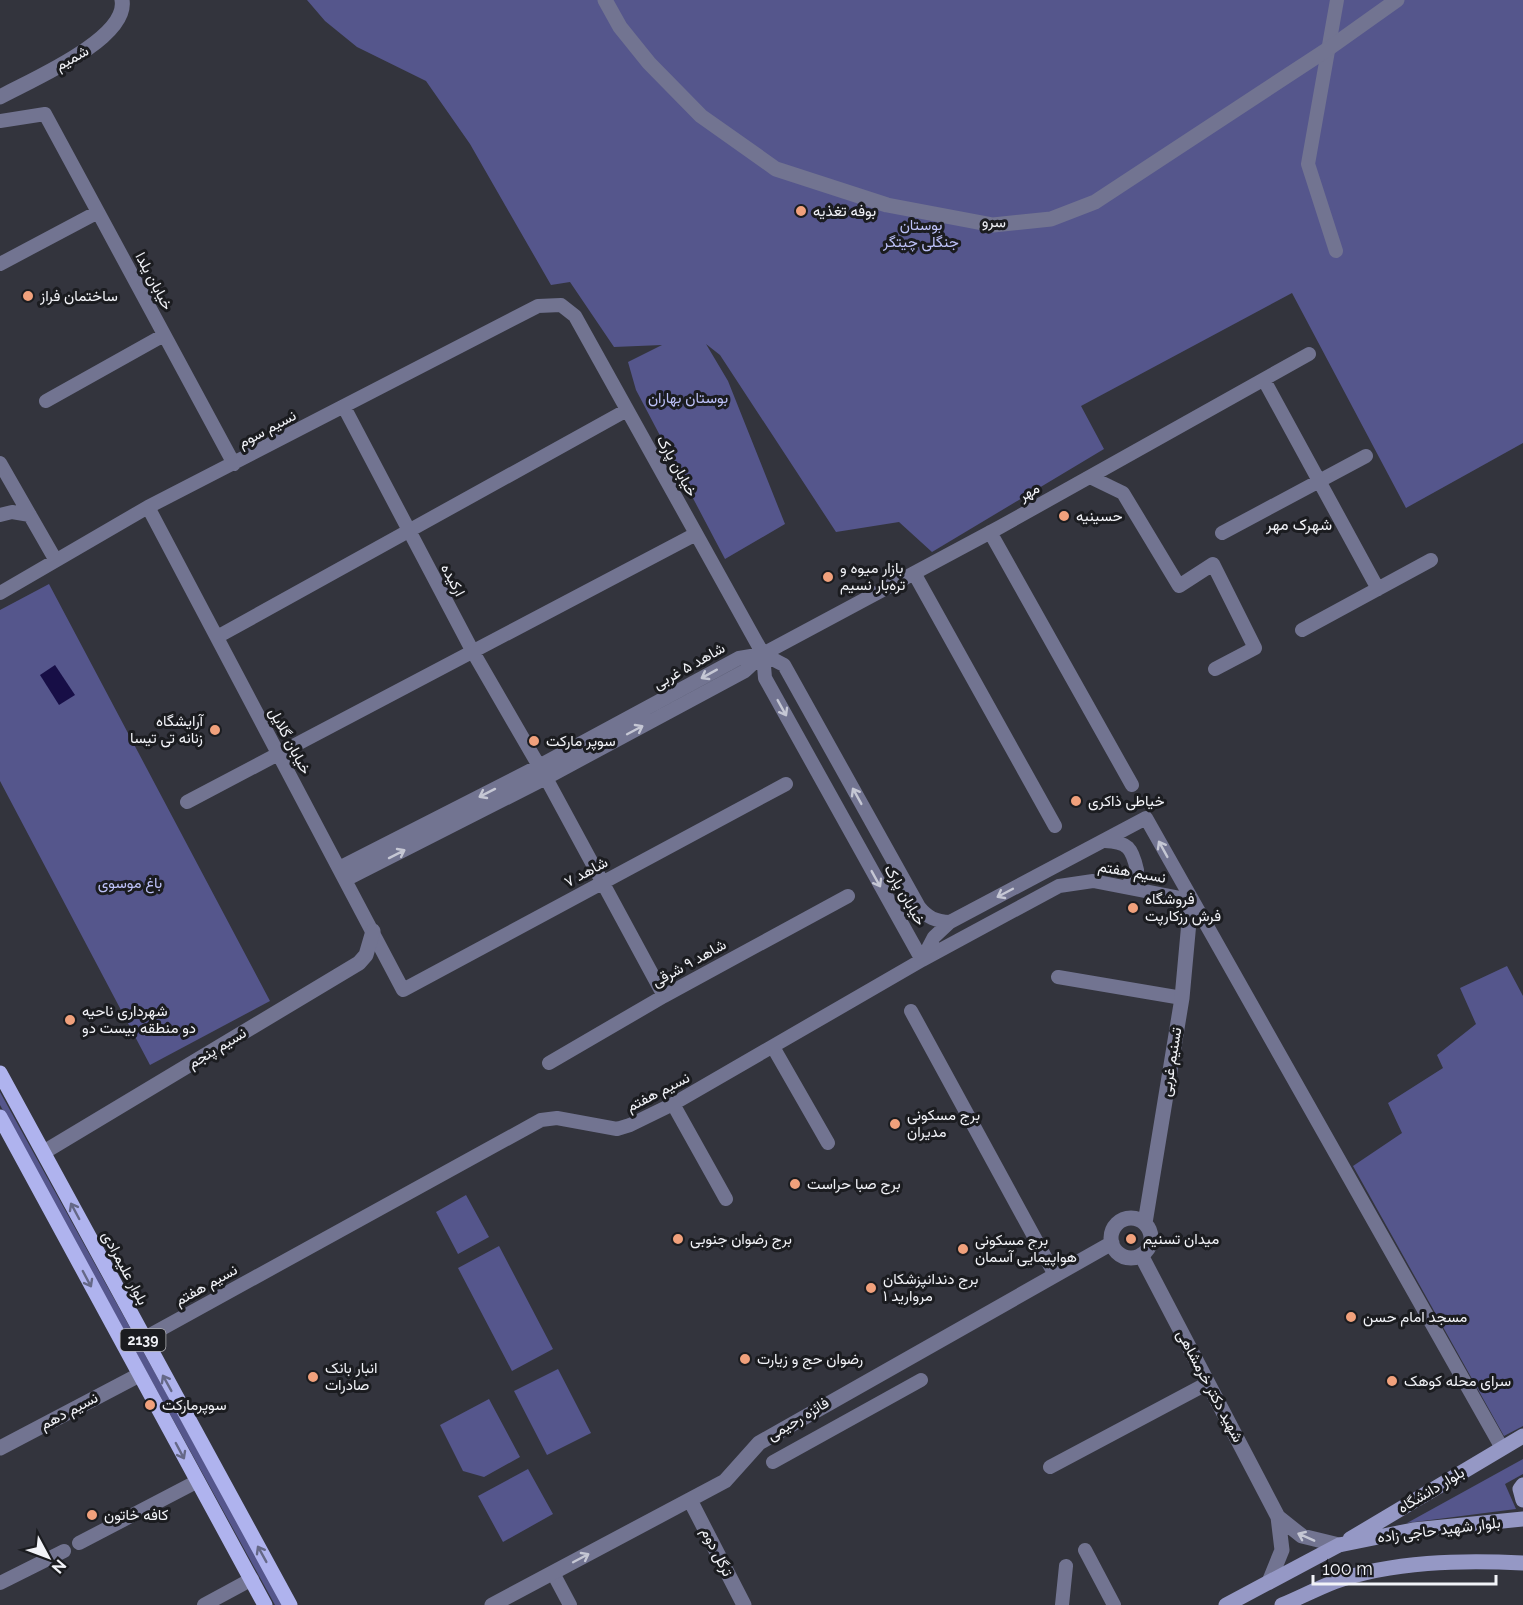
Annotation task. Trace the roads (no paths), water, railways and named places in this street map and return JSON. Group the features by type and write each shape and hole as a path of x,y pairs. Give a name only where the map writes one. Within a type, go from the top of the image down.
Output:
{"main road":[{"name":"بلوار علیمرادی","path":"0,1073 290,1605"},
{"name":"2139","path":"0,1117 196,1482 265,1605"},
{"name":"بلوار دانشگاه","path":"1339,1545 1523,1436"},
{"path":"1523,1485 1520,1489 1523,1500"},
{"name":"بلوار شهید حاجی زاده","path":"1226,1605 1339,1545 1413,1530 1523,1520"},
{"path":"1282,1605 1334,1582 1377,1571 1422,1565 1523,1563"}],"street":[{"name":"شمیم","path":"0,97 95,45 116,24 123,6 122,0"},
{"name":"سرو","path":"605,0 620,27 649,63 701,116 776,169 887,205 993,225 1051,219 1095,202 1328,49 1397,0"},
{"path":"1336,251 1308,164 1337,0"},
{"name":"خیابان یلدا","path":"0,121 45,114 234,464"},
{"path":"0,264 98,212"},
{"name":"نسیم سوم","path":"0,593 148,507 538,306 553,303"},
{"name":"خیابان پارک","path":"553,303 561,305 575,316 764,654 765,678 922,960"},
{"path":"46,401 164,335"},
{"name":"مهر","path":"764,654 1090,477 1309,354"},
{"path":"1264,380 1378,589"},
{"name":"ارکیده","path":"344,406 473,652 542,772 664,996"},
{"path":"216,637 627,410"},
{"path":"1222,533 1366,456"},
{"path":"0,463 55,559"},
{"path":"1090,477 1123,493 1179,586 1213,564 1255,648 1215,669"},
{"name":"خیابان گلایل","path":"148,507 403,990"},
{"path":"0,515 12,512 30,514"},
{"path":"990,532 1132,786"},
{"path":"187,802 696,534"},
{"path":"1302,630 1431,560"},
{"path":"914,573 1055,826"},
{"name":"خیابان پارک","path":"764,654 784,665 919,907 927,917 950,922"},
{"name":"شاهد ۵ غربی","path":"342,874 745,671 764,654"},
{"name":"شاهد ۷","path":"403,990 786,784"},
{"path":"922,960 934,937 950,922 1146,818 1502,1448"},
{"path":"1105,841 1121,842 1133,853 1137,870 1127,886"},
{"name":"نسیم هفتم","path":"143,1339 541,1120 557,1118 617,1129 673,1104 922,960 1059,886 1093,880 1191,900"},
{"name":"شاهد ۹ شرقی","path":"549,1063 664,996 848,896"},
{"name":"تسنیم غربی","path":"1145,1223 1182,998 1191,900"},
{"name":"نسیم پنجم","path":"44,1152 359,963 366,955 373,931"},
{"path":"1058,977 1182,998"},
{"path":"911,1011 1055,1275"},
{"path":"773,1047 828,1143"},
{"path":"673,1104 726,1199"},
{"path":"1133,1218 1145,1223 1151,1241 1141,1256 1123,1256 1112,1243 1113,1231 1121,1221 1133,1218"},
{"name":"فائزه رحیمی","path":"492,1605 725,1481 759,1443 808,1413 1112,1243"},
{"name":"شهید دکتر خرمشاهی","path":"1141,1256 1278,1516 1282,1550 1269,1582"},
{"name":"نسیم دهم","path":"0,1448 139,1375"},
{"path":"773,1462 921,1380"},
{"path":"1050,1467 1209,1383"},
{"path":"808,1413 820,1436"},
{"path":"79,1544 196,1482"},
{"name":"ترگل دوم","path":"690,1500 744,1605"},
{"name":"شهید دکتر خرمشاهی","path":"1278,1516 1302,1536 1339,1545"},
{"path":"1085,1550 1114,1605"},
{"path":"0,1583 64,1551"},
{"path":"1062,1605 1066,1566"},
{"path":"553,1573 570,1605"},
{"path":"204,1605 252,1580"}],"place":[{"name":"بوفه تغذیه","path":"801,211"},
{"name":"ساختمان فراز","path":"28,296"},
{"name":"حسینیه","path":"1064,516"},
{"name":"بازار میوه و تره‌بار نسیم","path":"828,577"},
{"name":"آرایشگاه زنانه تی تیسا","path":"215,730"},
{"name":"سوپر مارکت","path":"534,741"},
{"name":"خیاطی ذاکری","path":"1076,801"},
{"name":"فروشگاه فرش رزکارپت","path":"1133,908"},
{"name":"شهرداری ناحیه دو منطقه بیست دو","path":"70,1020"},
{"name":"برج مسکونی مدیران","path":"895,1124"},
{"name":"برج صبا حراست","path":"795,1184"},
{"name":"برج رضوان جنوبی","path":"678,1239"},
{"name":"میدان تسنیم","path":"1131,1239"},
{"name":"برج مسکونی هواپیمایی آسمان","path":"963,1249"},
{"name":"برج دندانپزشکان مروارید ۱","path":"871,1288"},
{"name":"مسجد امام حسن","path":"1351,1317"},
{"name":"رضوان حج و زیارت","path":"745,1359"},
{"name":"انبار بانک صادرات","path":"313,1377"},
{"name":"سرای محله کوهک","path":"1392,1381"},
{"name":"سوپرمارکت","path":"150,1405"},
{"name":"کافه خاتون","path":"92,1515"}],"district":[{"name":"شهرک مهر","path":"1299,524"}],"park label":[{"name":"بوستان جنگلی چیتگر","path":"921,234"},
{"name":"بوستان بهاران","path":"688,398"},
{"name":"باغ موسوی","path":"130,883"}]}
